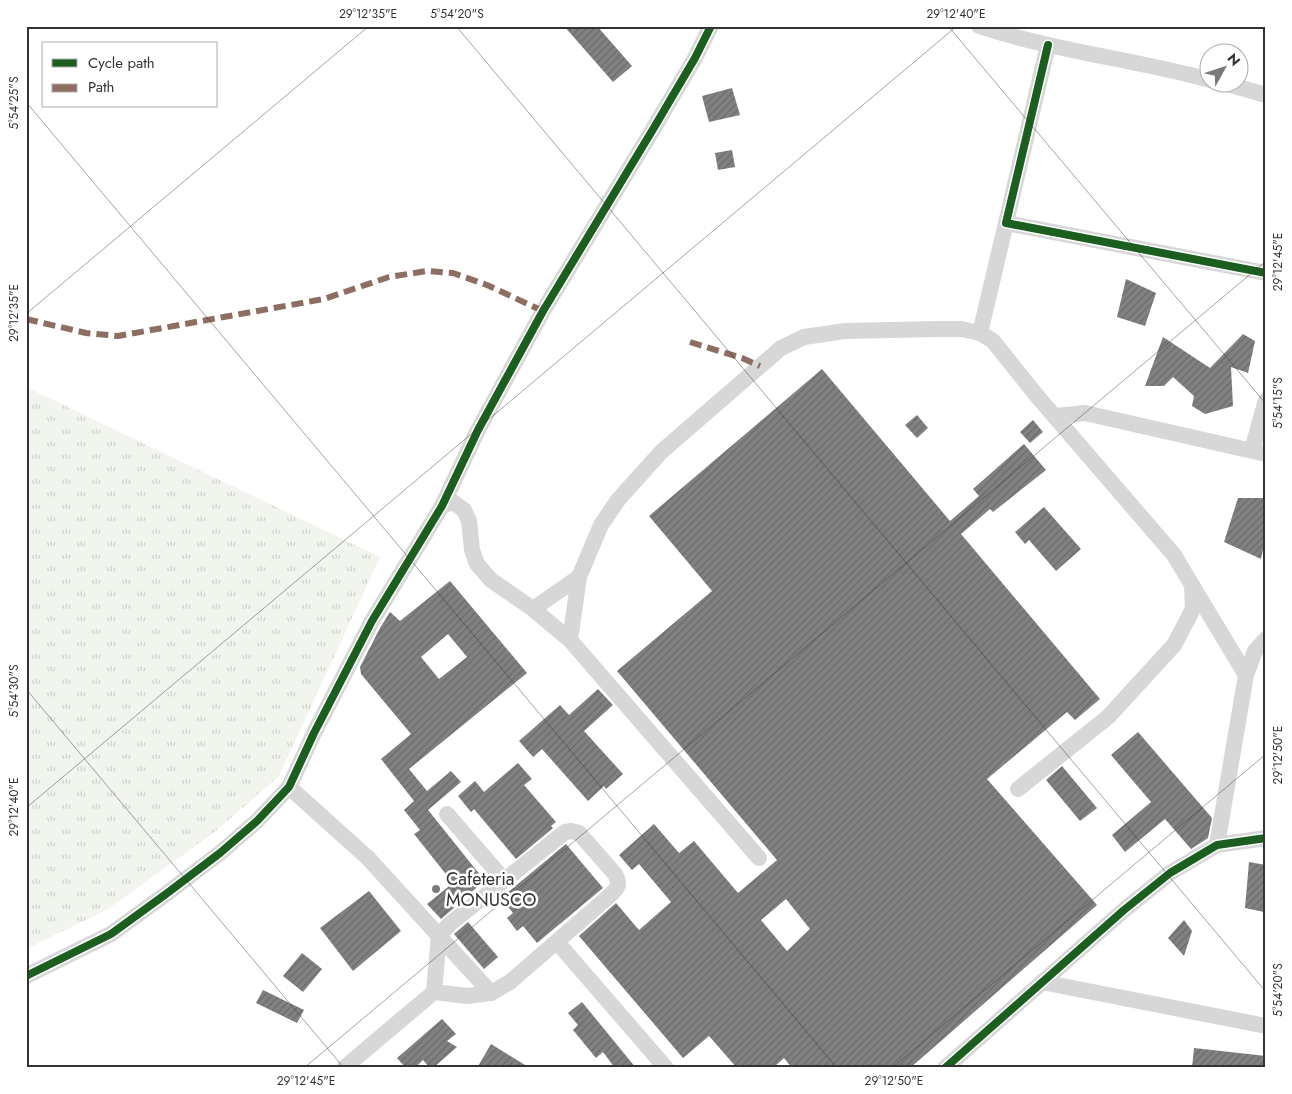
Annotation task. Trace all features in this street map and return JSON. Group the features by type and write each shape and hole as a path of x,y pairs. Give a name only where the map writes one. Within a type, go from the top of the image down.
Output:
{"street":[{"path":"26,976 111,934 220,853 257,821 289,787 314,733 372,621 442,506 478,430 543,311 652,131 695,58 711,26"},
{"path":"979,26 1002,34 1048,45 1174,70 1200,77"},
{"path":"980,333 1048,45"},
{"path":"1250,90 1266,95"},
{"path":"1006,223 1266,273"},
{"path":"570,640 579,577 601,525 618,500 662,452 781,348 804,337 845,331 953,329 980,333 993,341 1036,396 1056,416 1174,555 1246,675"},
{"path":"1056,416 1085,413 1259,452 1266,400"},
{"path":"442,506 452,502 464,510 469,521 472,550 477,564 491,580 533,609 570,640 759,858"},
{"path":"533,609 579,577"},
{"path":"1018,789 1108,716 1174,645 1192,610 1192,585"},
{"path":"1217,845 1246,675 1255,651 1266,639"},
{"path":"289,787 368,858 491,993"},
{"path":"447,814 504,880"},
{"path":"344,1068 434,992 439,935 452,922 565,832 579,833 615,874 619,882 618,887 510,982 491,993 466,996 434,992"},
{"path":"945,1068 1124,910 1170,874 1217,845 1266,838"},
{"path":"557,942 666,1068"},
{"path":"1042,982 1266,1026"}],"green space":[{"path":"26,387 380,557 279,776 216,831 108,909 26,949"}],"building":[{"path":"564,26 597,26 632,66 613,82"},
{"path":"732,88 740,115 709,122 702,96"},
{"path":"732,150 735,167 718,170 715,153"},
{"path":"1126,279 1156,293 1145,326 1117,317"},
{"path":"1243,334 1255,341 1248,373 1231,367 1233,406 1205,414 1192,406 1194,396 1173,377 1164,386 1145,386 1163,337 1210,368"},
{"path":"822,369 950,521 979,496 973,489 1024,444 1046,470 993,512 990,509 961,534 1100,699 1075,720 1067,712 987,779 1097,905 910,1068 792,1068 784,1058 773,1068 737,1068 709,1036 683,1058 579,936 616,903 639,930 671,902 639,864 632,870 619,855 654,824 679,853 694,841 738,893 777,860 617,671 712,591 649,516","holes":["786,899 810,929 787,951 761,920"]},
{"path":"917,415 928,428 917,438 905,425"},
{"path":"1033,420 1043,432 1030,443 1020,432"},
{"path":"1238,498 1266,498 1266,536 1261,559 1224,542"},
{"path":"1044,507 1081,549 1056,571 1029,540 1025,544 1015,532"},
{"path":"450,581 527,673 409,769 427,791 451,771 461,782 428,810 485,881 441,919 427,904 453,883 414,834 420,830 404,810 414,801 381,759 411,734 361,674 360,667 390,612 400,621","holes":["448,634 467,657 439,679 421,657"]},
{"path":"598,689 613,705 584,731 623,774 606,789 604,786 588,801 542,749 533,757 519,741 560,705 569,715"},
{"path":"1138,732 1212,818 1208,838 1191,849 1165,819 1125,852 1112,835 1151,802 1111,755"},
{"path":"518,763 532,779 524,785 556,822 551,826 553,828 516,859 474,809 471,812 458,796 475,781 484,792"},
{"path":"1062,766 1097,808 1080,821 1046,780"},
{"path":"566,844 603,888 537,943 523,926 517,931 507,918 513,913 501,898"},
{"path":"1249,862 1266,865 1264,912 1245,908"},
{"path":"369,891 401,931 353,971 320,928"},
{"path":"1184,920 1192,931 1184,956 1168,938"},
{"path":"468,922 498,957 484,969 454,934"},
{"path":"302,953 322,969 303,992 283,976"},
{"path":"263,990 304,1010 297,1023 256,1003"},
{"path":"582,1002 636,1068 615,1068 603,1052 596,1058 573,1030 578,1025 568,1013"},
{"path":"442,1019 456,1034 447,1041 457,1047 433,1068 430,1068 423,1060 415,1068 406,1068 397,1058"},
{"path":"491,1044 530,1068 477,1068"},
{"path":"1194,1048 1266,1056 1266,1068 1192,1068"}],"marked path":[{"path":"26,319 86,333 118,336 324,299 389,277 427,271 453,273 487,285 543,311"},
{"path":"690,342 742,358 760,366"}],"cycle path":[{"path":"26,976 111,934 220,853 257,821 289,787 314,733 372,621 442,506 478,430 543,311 652,131 695,58 711,26"},
{"path":"1048,45 1006,223 1266,273"},
{"path":"945,1068 1124,910 1170,873 1217,845 1266,838"}],"place":[{"name":"Cafeteria MONUSCO","path":"436,889"}]}
